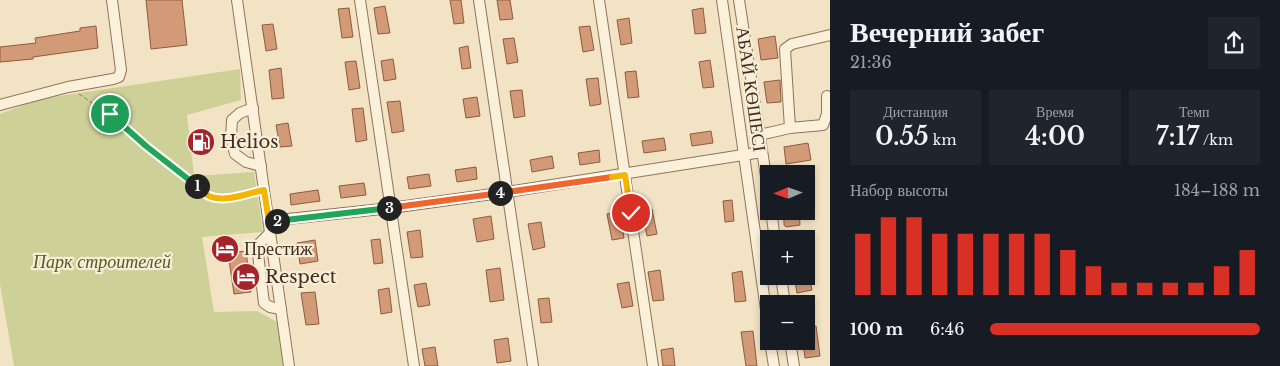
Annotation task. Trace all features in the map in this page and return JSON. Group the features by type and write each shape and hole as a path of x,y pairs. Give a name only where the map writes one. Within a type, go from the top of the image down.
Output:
{"street":[{"path":"0,105 68,87 113,80 119,77 121,70 112,0"},
{"path":"237,0 289,366"},
{"path":"360,0 414,366"},
{"path":"479,0 533,366"},
{"path":"600,0 653,366"},
{"name":"АБАЙ КӨШЕСІ","path":"722,0 764,295"},
{"name":"АБАЙ КӨШЕСІ","path":"739,0 764,165"},
{"path":"790,128 785,49 792,44 830,35"},
{"path":"759,135 790,128 823,125 827,114 827,96"},
{"path":"253,108 240,113 232,120 231,137 235,154 246,162 261,166"},
{"path":"269,222 507,192 762,152"},
{"path":"270,233 257,246 264,303 270,307 281,309"},
{"path":"771,350 774,366"},
{"path":"791,350 794,366"}],"path":[{"path":"68,87 110,114 208,196 217,198 230,197 264,190"}],"green space":[{"name":"Парк строителей","path":"240,69 241,100 187,115 194,176 254,172 263,232 202,237 214,312 257,311 277,322 283,366 14,366 0,284 0,114 39,99"}],"building":[{"path":"146,0 182,0 187,45 151,49"},
{"path":"450,0 461,0 464,23 454,24"},
{"path":"497,0 510,0 513,19 500,20"},
{"path":"385,6 390,33 378,34 374,8"},
{"path":"349,8 353,37 342,38 338,9"},
{"path":"703,8 706,33 695,34 692,10"},
{"path":"629,18 632,43 621,45 617,20"},
{"path":"273,24 277,49 266,51 262,25"},
{"path":"96,26 98,48 33,57 33,59 0,62 0,47 36,43 35,38 80,31 80,28"},
{"path":"590,26 594,50 583,52 579,27"},
{"path":"775,36 778,58 761,60 758,39"},
{"path":"514,38 518,62 507,64 503,39"},
{"path":"468,46 471,68 462,69 459,48"},
{"path":"393,59 396,79 384,81 381,61"},
{"path":"710,60 714,87 703,88 699,62"},
{"path":"356,61 360,88 349,90 345,62"},
{"path":"281,68 284,98 272,99 269,70"},
{"path":"636,71 639,97 628,98 625,72"},
{"path":"598,78 601,104 590,106 586,79"},
{"path":"780,80 781,102 767,103 764,82"},
{"path":"522,90 525,116 514,118 510,91"},
{"path":"477,97 480,116 466,118 463,99"},
{"path":"400,101 404,131 392,133 387,102"},
{"path":"363,108 367,140 356,142 352,109"},
{"path":"288,123 292,146 280,147 276,125"},
{"path":"205,129 207,150 198,151 196,130"},
{"path":"711,131 713,143 692,146 690,134"},
{"path":"664,138 666,150 644,153 642,141"},
{"path":"808,143 811,160 786,164 784,147"},
{"path":"599,150 600,162 580,165 578,153"},
{"path":"552,156 554,168 532,172 530,160"},
{"path":"476,167 477,179 457,182 455,170"},
{"path":"429,174 431,186 409,189 407,177"},
{"path":"364,183 366,195 341,198 339,186"},
{"path":"318,190 320,201 291,205 290,194"},
{"path":"732,200 734,221 725,222 723,201"},
{"path":"652,209 657,234 647,236 642,211"},
{"path":"620,212 624,238 612,240 607,214"},
{"path":"491,216 494,239 477,242 473,219"},
{"path":"784,220 800,220 800,225 786,227"},
{"path":"541,222 545,247 533,250 528,224"},
{"path":"420,230 423,257 411,258 407,232"},
{"path":"380,239 383,263 374,264 371,240"},
{"path":"315,240 318,261 300,264 297,243"},
{"path":"246,251 251,292 234,294 228,253"},
{"path":"500,268 504,300 490,302 486,270"},
{"path":"660,270 664,300 653,301 648,272"},
{"path":"742,271 746,301 735,302 732,273"},
{"path":"629,282 633,306 622,308 617,284"},
{"path":"426,283 430,305 418,307 414,285"},
{"path":"796,285 811,285 812,290 797,293"},
{"path":"389,288 392,312 381,314 378,290"},
{"path":"315,292 319,324 306,325 301,293"},
{"path":"549,298 552,322 541,323 538,299"},
{"path":"815,326 820,356 805,358 804,350 815,350"},
{"path":"753,331 757,366 746,366 741,332"},
{"path":"508,338 511,361 497,363 494,340"},
{"path":"435,347 438,366 425,366 422,349"},
{"path":"673,348 675,366 663,366 661,350"}],"place":[{"name":"Helios","path":"201,142"},
{"name":"Престиж","path":"225,249"},
{"name":"Respect","path":"246,277"}],"route":[{"path":"110,114 208,196 217,198 230,197 264,190 269,222 391,208 625,175 631,213"}]}
